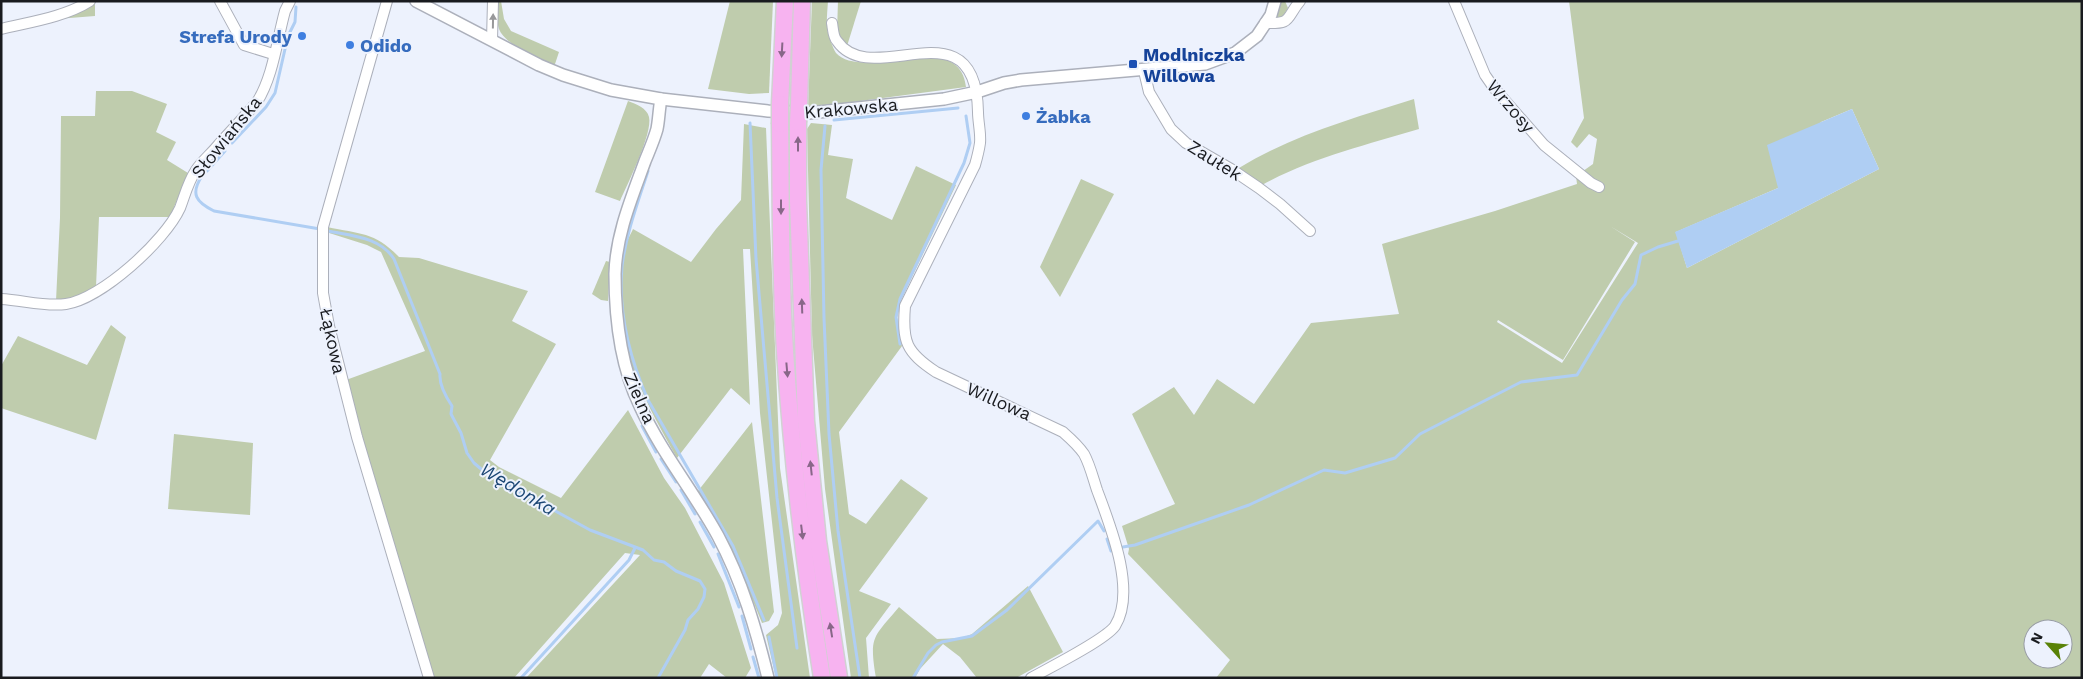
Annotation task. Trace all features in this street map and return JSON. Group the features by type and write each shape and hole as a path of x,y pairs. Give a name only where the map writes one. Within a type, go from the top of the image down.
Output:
{"highway":[{"path":"785,1 780,104 785,350 794,462 812,613 822,678"},
{"path":"802,1 798,122 798,201 806,421 818,541 839,678"}],"street":[{"path":"1,29 54,16 83,6 90,1"},
{"path":"220,1 244,45 273,54"},
{"name":"Słowiańska","path":"1,299 43,305 66,304 82,300 114,280 166,232 180,208 185,192 197,168 258,102 268,82 273,54 285,11 290,1"},
{"name":"Łąkowa","path":"387,1 323,227 323,292 335,355 357,437 429,678"},
{"name":"Krakowska","path":"416,1 563,76 611,90 661,99 768,112 809,112 944,99 1020,80 1144,71 1206,64 1221,59 1248,44 1257,36 1271,15 1275,1"},
{"path":"492,40 493,1"},
{"path":"1265,24 1281,24 1291,18 1299,1"},
{"name":"Wrzosy","path":"1454,1 1485,74 1494,88 1544,145 1591,183 1599,187"},
{"name":"Willowa","path":"832,23 836,40 846,50 858,56 872,58 926,51 940,52 958,57 964,62 973,78 977,92 980,142 975,165 905,306 903,328 908,347 916,359 936,372 1063,432 1076,444 1084,455 1112,530 1121,565 1124,592 1114,626 1104,636 1031,678"},
{"name":"Zaułek","path":"1144,71 1149,92 1171,130 1186,143 1231,169 1266,193 1310,232"},
{"name":"Zielna","path":"661,99 657,130 629,204 619,242 615,271 616,312 620,344 627,372 640,406 717,534 730,560 756,631 768,678"}],"green space":[{"path":"498,1 501,1 504,19 511,31 559,52 554,67 523,51 502,35 498,22"},
{"path":"730,1 773,1 769,93 749,94 708,89"},
{"path":"812,1 828,1 827,22 829,37 836,53 849,61 888,61 929,57 947,60 960,69 966,87 830,105 808,106"},
{"path":"838,1 861,1 847,46 837,32"},
{"path":"1280,1 1285,1 1288,8 1283,16 1277,19 1274,18"},
{"path":"1569,1 2082,1 2082,678 1216,678 1230,660 1128,554 1129,549 1122,526 1175,504 1132,414 1174,387 1194,415 1217,379 1254,404 1311,323 1399,314 1382,244 1495,211 1577,184 1576,176 1593,164 1597,139 1589,134 1577,148 1571,142 1584,118","holes":["1852,109 1879,169 1687,268 1676,232 1778,188 1821,122","1610,226 1638,243 1562,363 1497,322 1498,320 1563,360 1635,242"]},
{"path":"95,4 95,16 57,19"},
{"path":"96,91 132,91 167,104 156,132 176,142 167,160 188,173 170,217 99,217 96,287 77,297 56,301 60,218 61,116 95,116"},
{"path":"1414,99 1419,129 1319,160 1281,175 1262,185 1239,168 1302,137 1346,120"},
{"path":"628,101 646,111 649,117 649,125 639,159 620,201 595,192"},
{"path":"811,123 832,125 828,155 853,159 846,198 892,220 916,166 956,185 901,300 897,318 902,346 839,432 849,514 866,524 901,479 928,498 859,591 891,604 866,638 869,678 851,678 825,489 812,335 807,129"},
{"path":"744,124 766,128 780,468 810,678 776,678 766,635 778,625 782,613 760,413 750,249 743,249 750,405 731,388 677,458 639,385 623,335 619,309 619,282 623,253 633,229 691,262 741,200"},
{"path":"1081,179 1114,194 1060,297 1040,267"},
{"path":"327,227 374,238 399,257 419,258 528,291 512,321 556,344 490,460 499,467 561,498 628,410 664,478 685,508 724,583 751,668 745,678 727,678 709,664 700,678 526,678 640,555 625,553 514,678 432,678 346,380 425,351 381,252 367,245 326,232"},
{"path":"606,261 610,262 608,301 601,300 592,294"},
{"path":"111,325 126,337 96,440 1,408 1,366 18,336 87,365"},
{"path":"752,422 774,612 769,621 762,623 735,557 698,491"},
{"path":"174,434 253,443 250,515 168,509"},
{"path":"1028,586 1063,652 1016,678 977,678 960,657 943,644 920,669 915,678 876,678 873,654 875,638 883,625 899,607 937,639 962,638 972,634"}],"water":[{"path":"1852,109 1879,169 1687,268 1675,232 1778,188 1767,145"}],"waterway":[{"name":"Wędonka","path":"232,143 266,107 275,93 288,36 295,22 296,7"},
{"path":"834,120 958,108"},
{"path":"900,344 896,317 900,299 964,163 970,143 966,116"},
{"path":"750,123 756,259 777,498 797,648"},
{"path":"825,126 821,170 829,434 838,531 860,678"},
{"path":"207,171 225,151"},
{"path":"648,171 629,230 622,266 622,300 631,351 648,400 733,546 764,620"},
{"name":"Wędonka","path":"202,176 196,188 197,197 199,201 214,211 320,229"},
{"name":"Wędonka","path":"328,231 356,236 373,242 381,246 394,259 440,374 443,391 452,406 451,414 461,433 467,453 474,463 487,474 508,484 517,492 528,496 590,530 643,550 654,560 664,562 676,571 700,581 705,589 704,597 698,609 688,620 685,630 658,678"},
{"path":"1123,547 1135,545 1249,505 1324,470 1345,473 1395,458 1420,434 1521,382 1577,375 1622,300 1635,284 1641,255 1678,241"},
{"path":"642,426 656,452"},
{"path":"661,459 676,482"},
{"path":"681,490 695,514"},
{"path":"913,678 928,653 936,645 972,636 1007,610 1098,521 1104,531"},
{"path":"700,522 714,547"},
{"path":"1107,539 1111,551"},
{"path":"521,678 629,560 635,548"},
{"path":"718,554 739,607"},
{"path":"742,616 751,649"},
{"path":"769,637 777,678"},
{"path":"753,657 759,678"}],"place":[{"name":"Strefa Urody","path":"302,36"},
{"name":"Odido","path":"350,45"},
{"name":"Modlniczka Willowa","path":"1133,64"},
{"name":"Żabka","path":"1026,116"}]}
